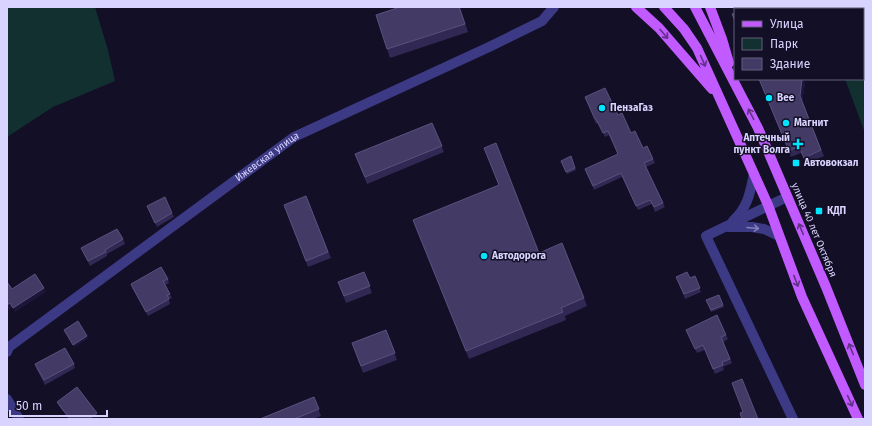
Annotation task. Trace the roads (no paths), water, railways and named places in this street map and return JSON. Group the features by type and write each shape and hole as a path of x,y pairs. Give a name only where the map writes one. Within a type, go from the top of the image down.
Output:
{"main road":[{"path":"636,7 659,28 719,96"},
{"path":"664,7 684,29 697,48 768,206 802,297 858,419"},
{"name":"улица 40 лет Октября","path":"696,7 758,128 826,287 865,385"},
{"name":"улица 40 лет Октября","path":"710,7 722,39 734,79"},
{"name":"улица 40 лет Октября","path":"734,80 736,86"}],"street":[{"name":"Ижевская улица","path":"7,352 9,346 294,137 489,47 542,20 554,7"},
{"path":"726,227 744,209 750,194 754,174"},
{"path":"787,197 706,236 793,419"},
{"path":"726,227 752,227 764,229 779,236"},
{"path":"7,399 19,419"}],"place":[{"name":"Bee","path":"769,98"},
{"name":"ПензаГаз","path":"602,108"},
{"name":"Магнит","path":"786,123"},
{"name":"Аптечный пункт Волга","path":"798,144"},
{"name":"Автовокзал","path":"796,163"},
{"name":"КДП","path":"819,211"},
{"name":"Автодорога","path":"484,256"}]}
